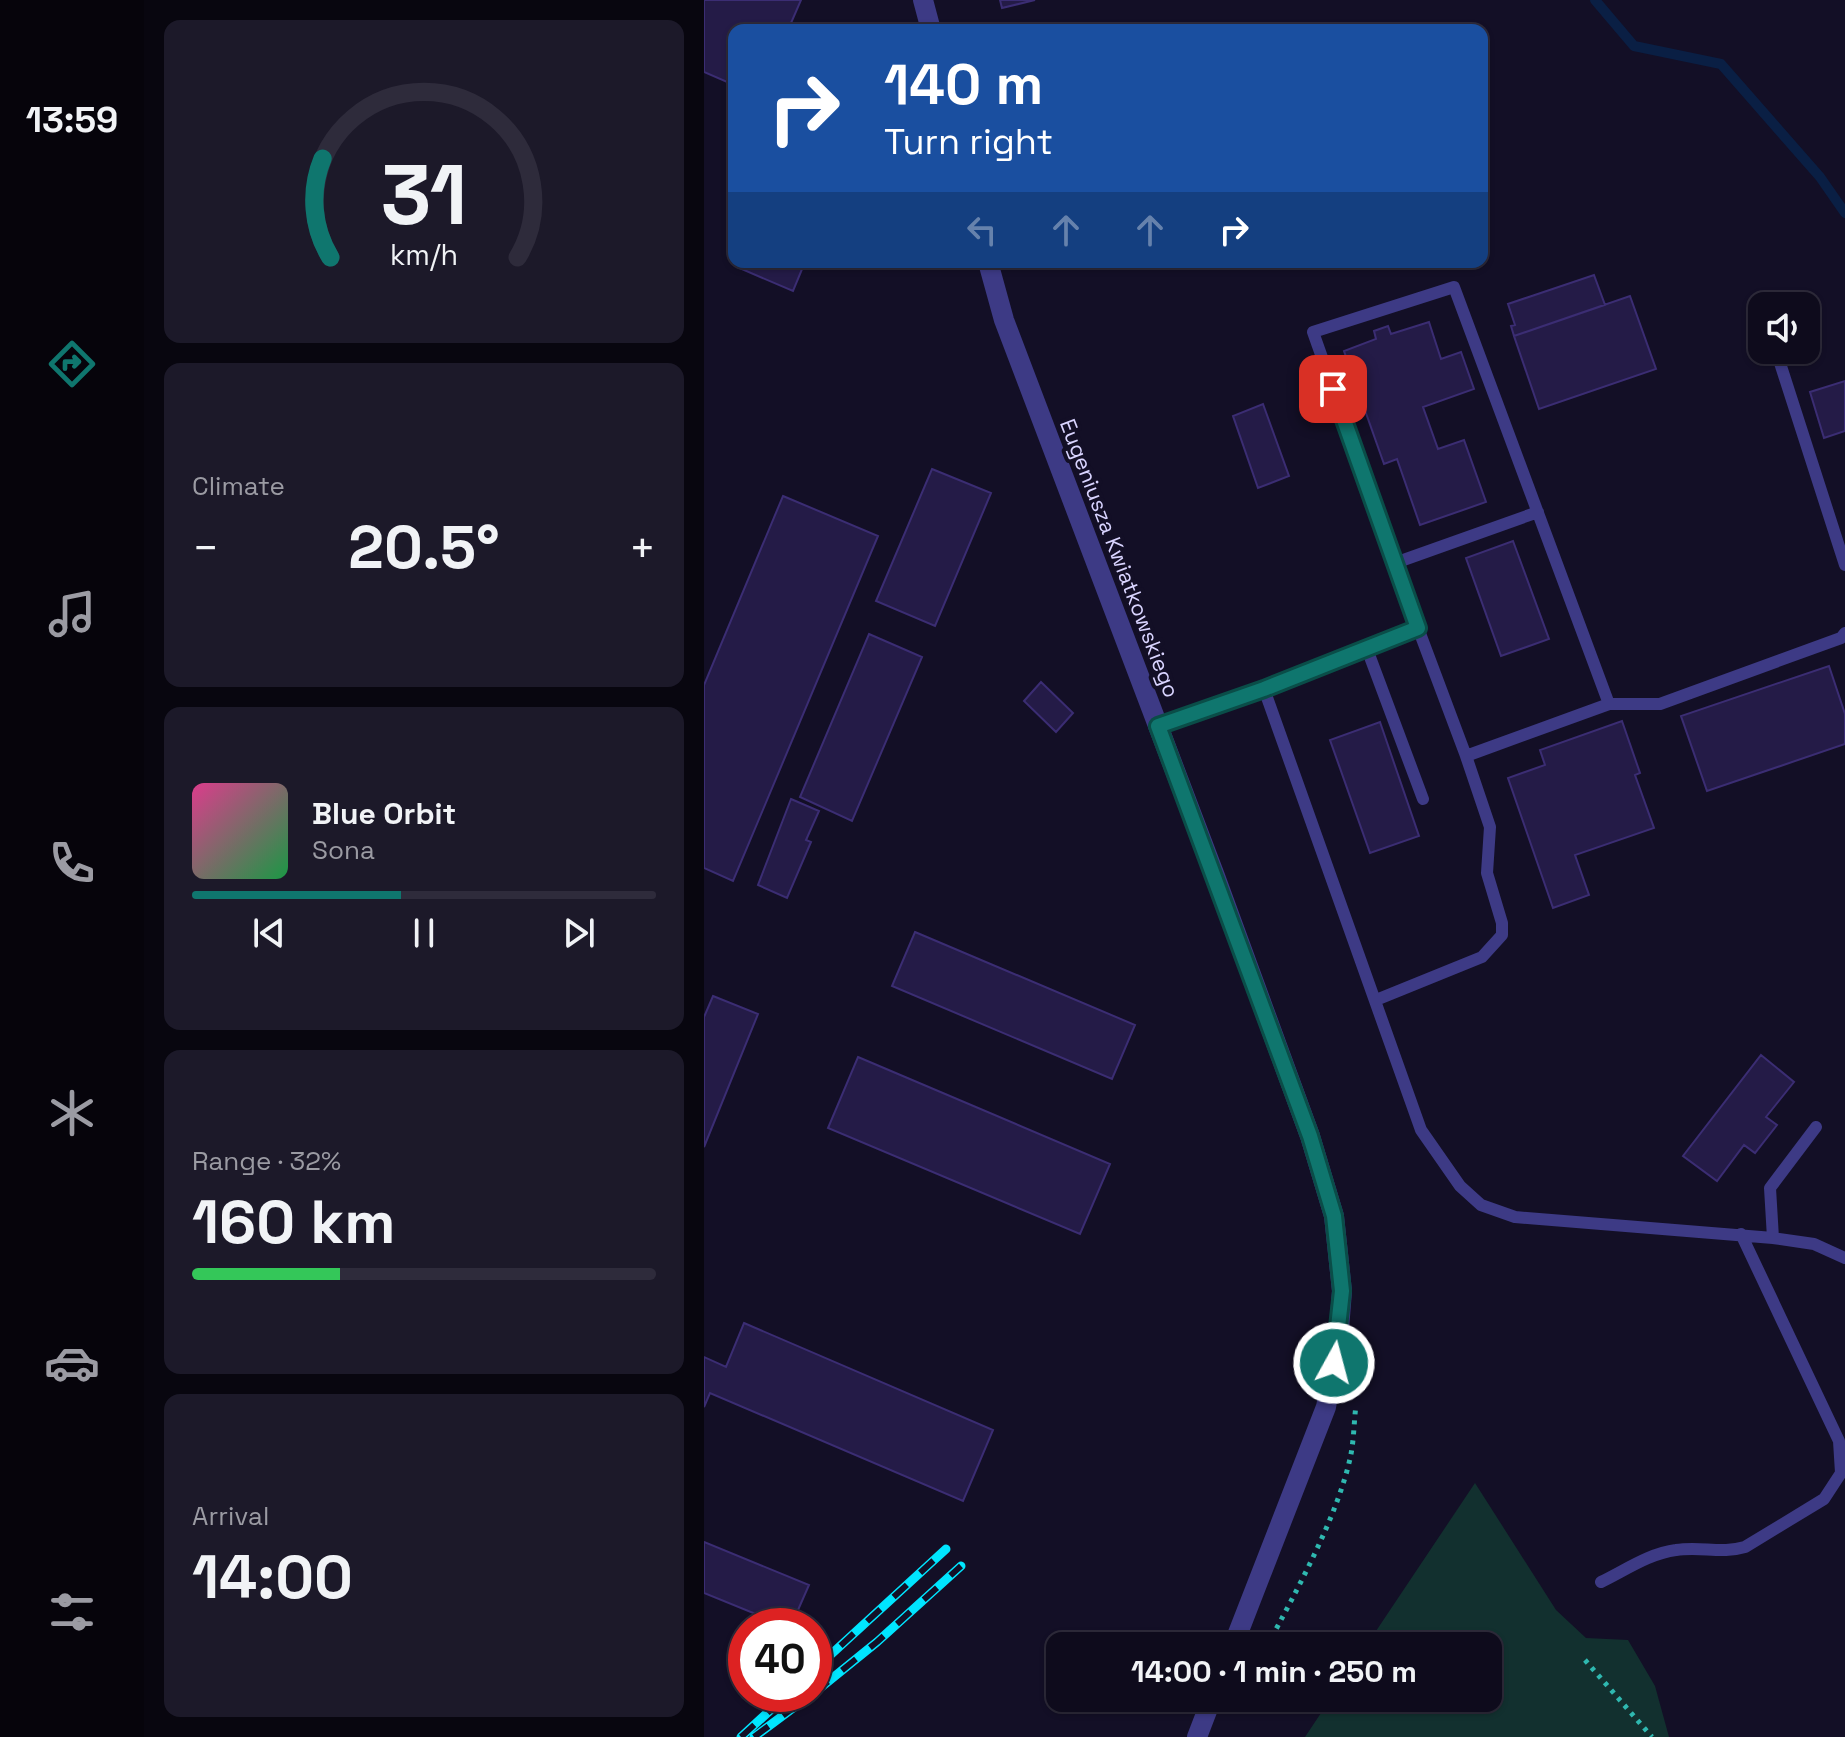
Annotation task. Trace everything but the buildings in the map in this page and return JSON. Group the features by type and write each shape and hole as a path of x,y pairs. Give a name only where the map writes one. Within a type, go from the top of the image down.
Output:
{"street":[{"path":"924,1 930,24"},
{"name":"Eugeniusza Kwiatkowskiego","path":"990,268 1004,320 1310,1136 1334,1216 1342,1291 1338,1342 1326,1407 1238,1632"},
{"path":"1197,1737 1207,1712"}],"lane":[{"path":"1376,1000 1482,957 1502,935 1502,923 1487,873 1490,827 1313,332 1454,287 1609,704"},
{"path":"1780,364 1845,565"},
{"path":"1395,563 1538,512"},
{"path":"1158,726 1264,689 1418,628"},
{"path":"1466,756 1609,704 1660,704 1841,638 1845,633"},
{"path":"1367,649 1423,799"},
{"path":"1264,689 1421,1130 1460,1186 1481,1205 1515,1217 1741,1234 1814,1244 1845,1258"},
{"path":"1773,1238 1770,1188 1816,1127"},
{"path":"1601,1582 1678,1549 1732,1551 1745,1547 1824,1499 1841,1473 1839,1441 1741,1234"}],"path":[{"path":"1274,1632 1339,1494 1351,1454"},
{"path":"1585,1660 1652,1737"}],"green space":[{"path":"1475,1483 1556,1610 1586,1638 1628,1640 1655,1686 1669,1737 1305,1737 1322,1712 1502,1712 1502,1632 1375,1632"}],"waterway":[{"path":"1595,0 1634,46 1721,64 1820,177 1845,213"}],"railway":[{"path":"832,1654 946,1549"},
{"path":"832,1678 961,1566"},
{"path":"741,1737 768,1712"},
{"path":"754,1737 788,1712"}],"route":[{"path":"1333,389 1418,628 1264,689 1158,726 1310,1136 1334,1216 1342,1291 1334,1363"}]}
